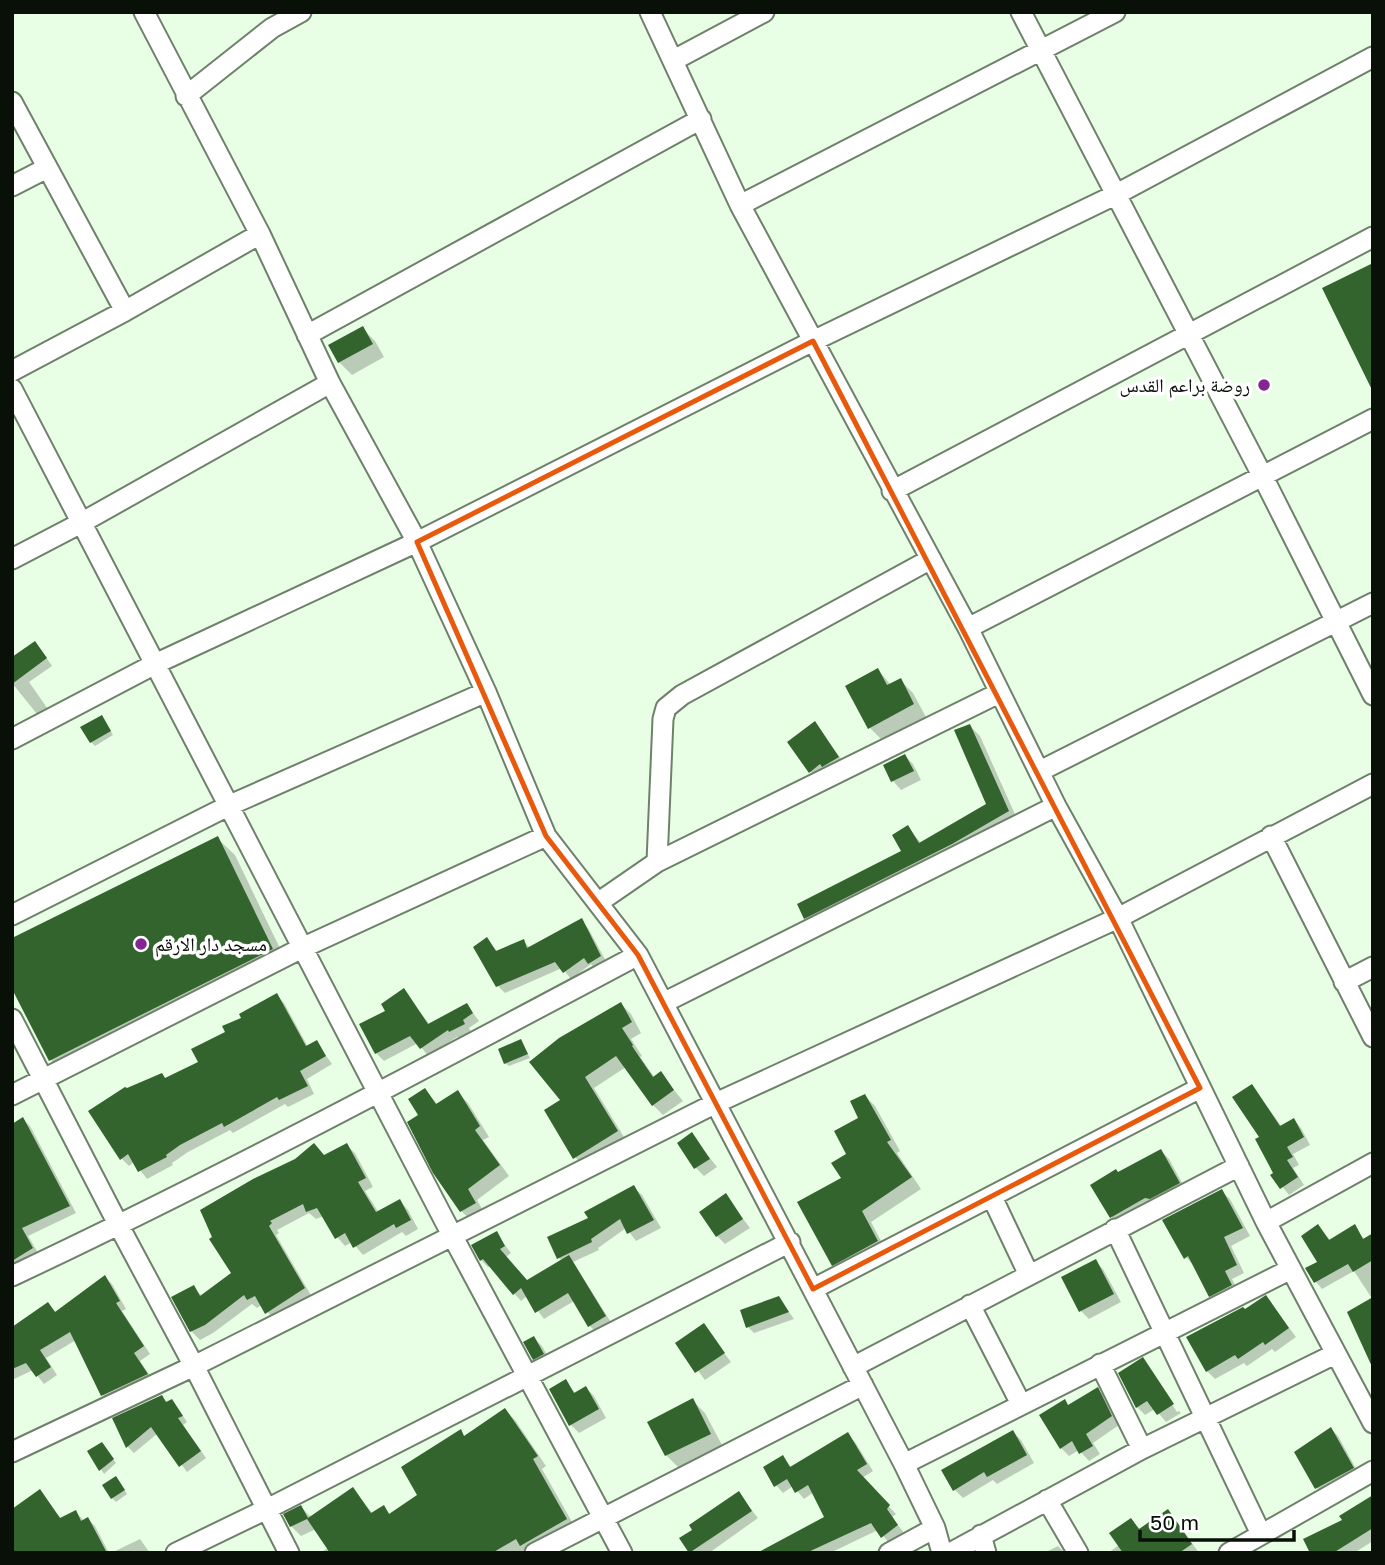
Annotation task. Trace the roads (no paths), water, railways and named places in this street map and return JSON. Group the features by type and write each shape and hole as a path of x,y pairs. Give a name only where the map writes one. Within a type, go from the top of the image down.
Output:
{"street":[{"path":"144,12 260,234 330,383 417,542 486,692 546,836 638,955 904,1464 935,1528 942,1553"},
{"path":"186,96 268,20 300,12"},
{"path":"650,12 740,205 968,628 1056,806 1118,918 1266,1222 1373,1423"},
{"path":"674,60 764,12"},
{"path":"1021,12 1262,475 1373,695"},
{"path":"740,205 1115,12"},
{"path":"12,739 155,664 417,542 813,341 1115,195 1373,57"},
{"path":"12,102 125,310"},
{"path":"307,335 701,119"},
{"path":"12,186 47,168"},
{"path":"12,371 260,234"},
{"path":"892,491 1373,237"},
{"path":"12,559 330,383"},
{"path":"12,389 453,1237 622,1553"},
{"path":"968,628 1373,419"},
{"path":"657,862 663,719 666,708 682,695 931,559"},
{"path":"1040,771 1373,603"},
{"path":"12,915 230,805 486,692"},
{"path":"599,902 657,862 999,693"},
{"path":"12,1452 194,1366 716,1103 1118,918 1373,784"},
{"path":"663,1003 1056,806"},
{"path":"12,1095 302,948 546,836"},
{"path":"1271,836 1373,1037"},
{"path":"12,1276 119,1226 638,955"},
{"path":"1344,982 1373,967"},
{"path":"12,1019 289,1553"},
{"path":"813,1289 1200,1088"},
{"path":"1266,1222 1373,1163"},
{"path":"853,1367 1239,1166"},
{"path":"992,1197 1029,1275"},
{"path":"1115,1229 1261,1534"},
{"path":"176,1553 790,1242"},
{"path":"904,1464 1291,1269"},
{"path":"970,1305 1021,1404"},
{"path":"950,1553 983,1544 1047,1500 1142,1448 1335,1354"},
{"path":"1100,1364 1142,1448"},
{"path":"535,1553 863,1385"},
{"path":"1229,1553 1373,1471"},
{"path":"1047,1500 1078,1553"},
{"path":"889,1553 935,1528"}],"place":[{"name":"روضة براعم القدس","path":"1264,385"},
{"name":"مسجد دار الارقم","path":"141,944"}]}
